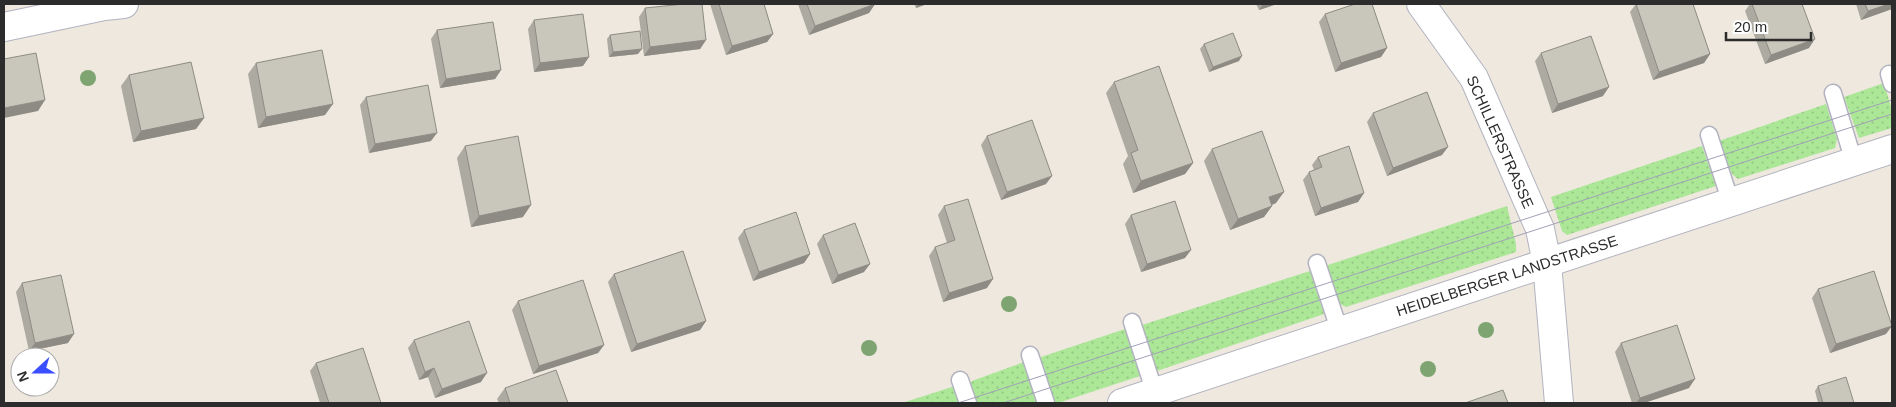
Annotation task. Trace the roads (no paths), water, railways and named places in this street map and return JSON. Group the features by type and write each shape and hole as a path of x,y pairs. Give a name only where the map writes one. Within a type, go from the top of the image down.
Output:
{"street":[{"path":"4,27 104,6 124,4"},
{"name":"SCHILLERSTRASSE","path":"1421,4 1474,78 1540,229 1547,264 1559,403"},
{"name":"HEIDELBERGER LANDSTRASSE","path":"1122,403 1892,149"}],"lane":[{"path":"1833,93 1854,162"},
{"path":"1709,135 1731,203"},
{"path":"1317,263 1340,332"},
{"path":"1132,322 1155,393"},
{"path":"1030,355 1046,403"},
{"path":"960,380 968,403"}],"tram line":[{"path":"958,403 1892,100"},
{"path":"1003,403 1892,114"}]}
